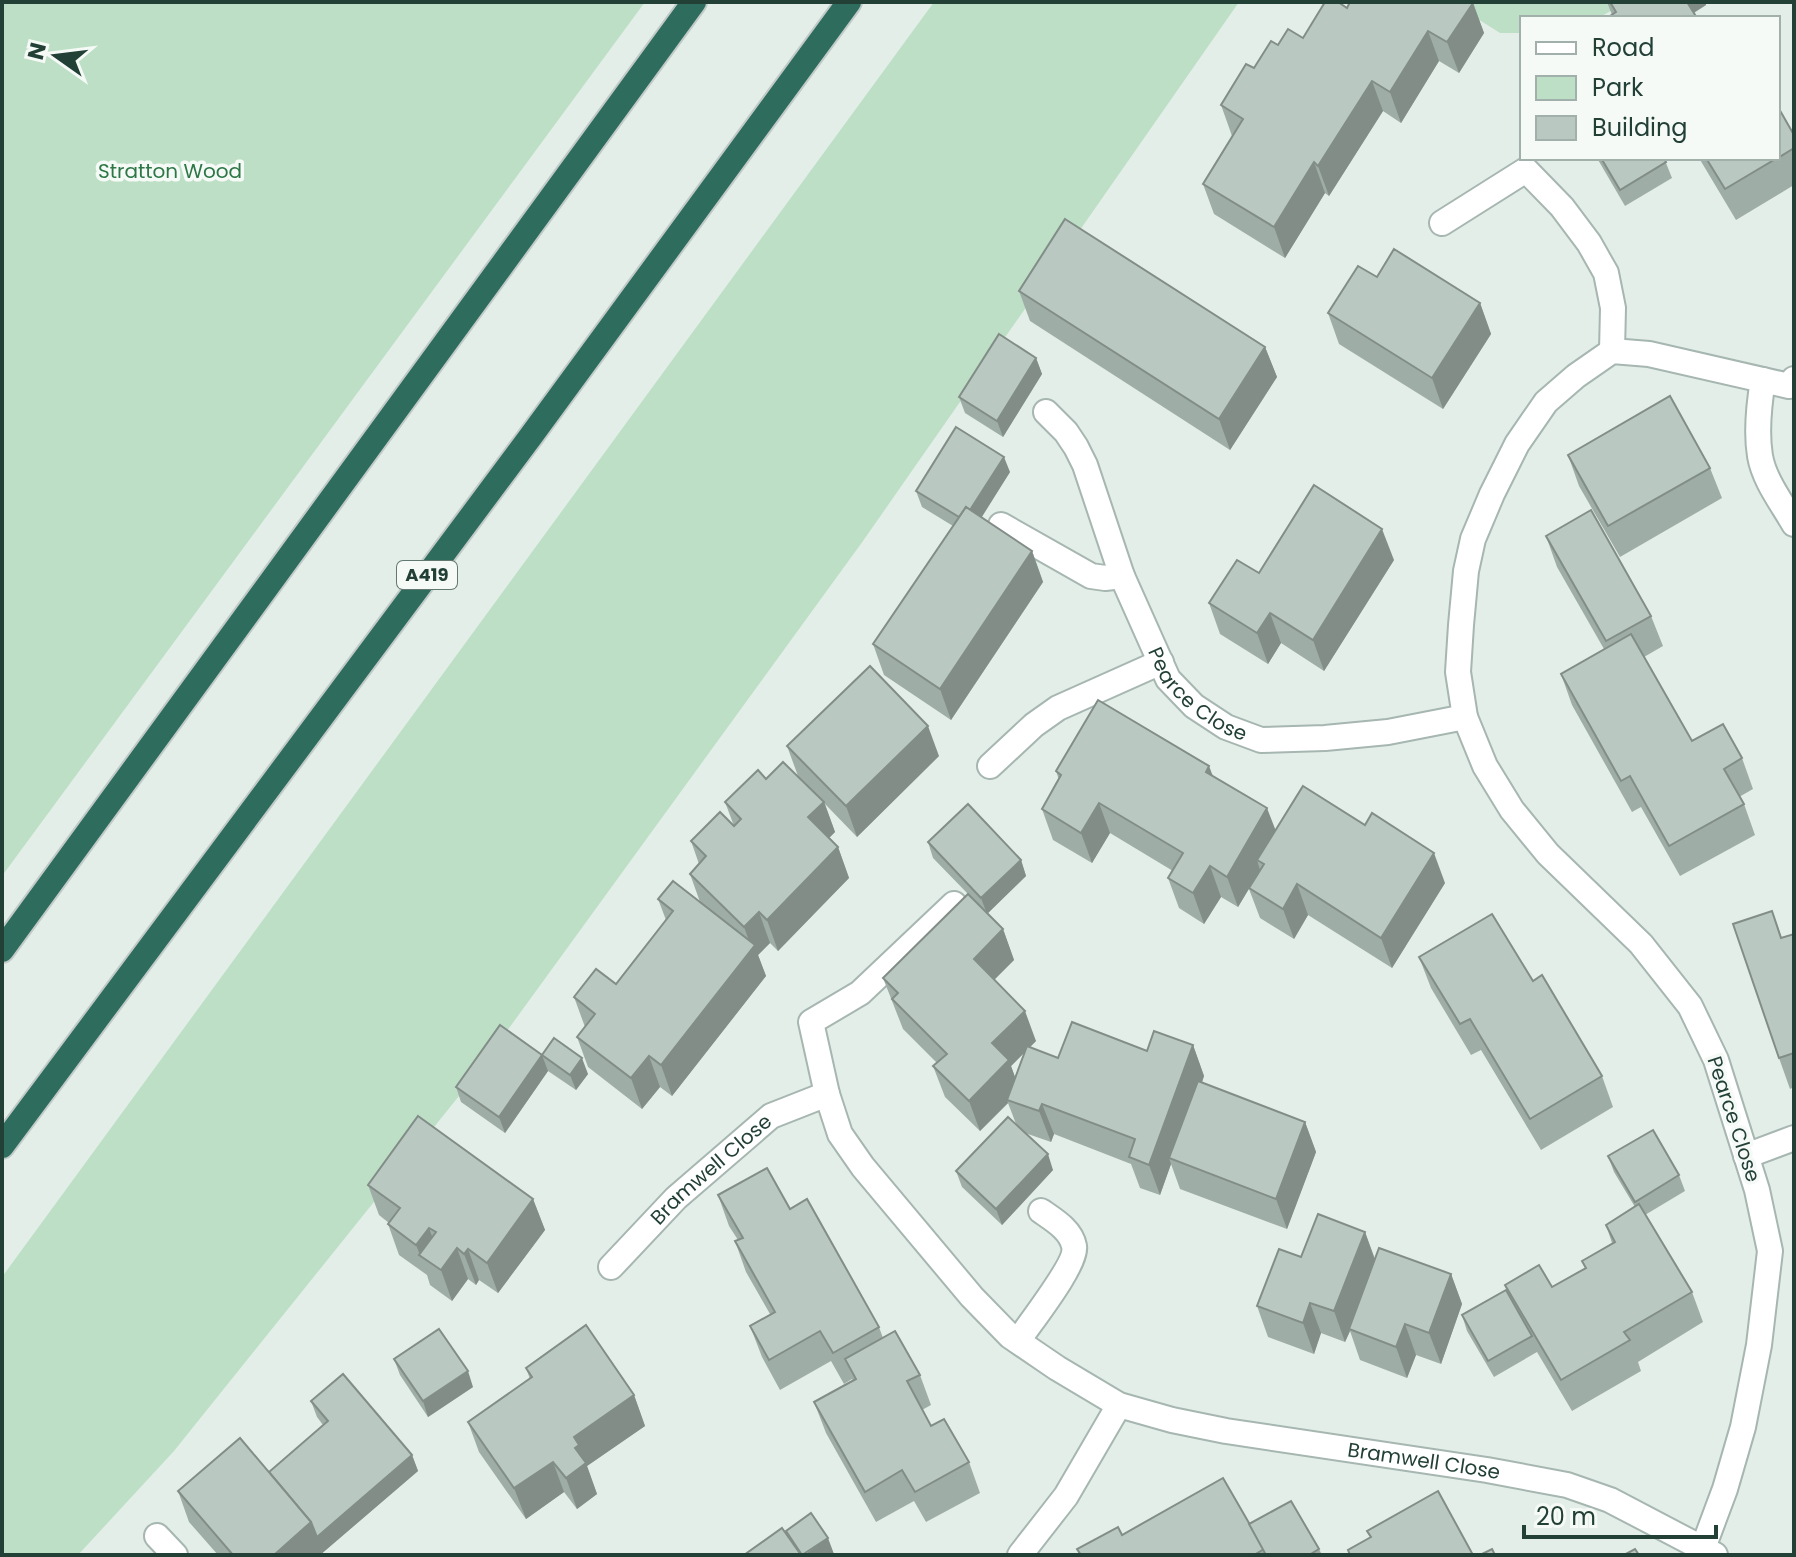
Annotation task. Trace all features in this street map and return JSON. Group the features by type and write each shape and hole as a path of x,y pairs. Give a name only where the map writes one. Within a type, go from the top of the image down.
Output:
{"highway":[{"path":"2,950 694,2"},
{"name":"A419","path":"2,1146 531,436 849,2"}],"street":[{"path":"1442,223 1531,164 1589,243 1606,273 1613,308 1612,351 1649,354 1763,380 1792,383"},
{"name":"Pearce Close","path":"1612,351 1546,402 1517,444 1492,494 1473,539 1466,571 1458,672 1465,717 1485,766 1512,810 1548,854 1641,944 1690,1006 1716,1060 1757,1190 1770,1251 1759,1345 1743,1427 1709,1551"},
{"path":"1763,380 1760,456 1794,524"},
{"name":"Pearce Close","path":"1046,412 1066,432 1085,465 1122,576 1168,679 1194,706 1226,727 1261,740 1388,732 1465,717"},
{"path":"1001,525 1091,576 1122,576"},
{"path":"990,766 1034,725 1058,708 1161,662"},
{"name":"Bramwell Close","path":"954,904 860,993 811,1022 827,1094 840,1134 863,1167 972,1297 1010,1336 1119,1405 1226,1431 1567,1485 1610,1500 1709,1551"},
{"name":"Bramwell Close","path":"611,1267 676,1198 771,1116 827,1094"},
{"path":"1746,1156 1794,1138"},
{"path":"1018,1341 1064,1275 1076,1250 1064,1229 1041,1211"},
{"path":"1020,1555 1066,1496 1119,1405"},
{"path":"157,1536 175,1555"}],"green space":[{"name":"Stratton Wood","path":"2,2 645,2 2,876"},
{"path":"934,2 1239,2 863,541 467,1086 174,1451 78,1555 2,1555 2,1277"},
{"path":"1451,2 1627,2 1602,16 1520,16 1520,33 1500,33"}],"building":[{"path":"1325,2 1338,2 1347,8 1350,2 1473,3 1447,42 1428,31 1390,92 1372,81 1318,166 1314,162 1274,227 1203,184 1243,119 1221,105 1246,64 1254,68 1271,41 1278,45 1288,29 1303,38"},
{"path":"1610,2 1687,2 1696,16 1610,16 1616,12"},
{"path":"1780,110 1794,135 1794,148 1780,157"},
{"path":"1602,160 1665,160 1666,162 1620,190"},
{"path":"1707,160 1774,160 1725,189"},
{"path":"1065,219 1265,347 1219,419 1019,291"},
{"path":"1394,249 1480,303 1432,378 1328,313 1358,266 1377,277"},
{"path":"999,334 1036,358 997,421 959,397"},
{"path":"1670,396 1710,468 1608,526 1568,455"},
{"path":"956,427 1004,457 970,510 966,507 959,517 916,491"},
{"path":"1314,485 1382,529 1313,640 1270,613 1257,633 1209,603 1237,560 1259,573"},
{"path":"966,507 1032,551 940,689 873,644"},
{"path":"1591,510 1651,616 1606,641 1546,536"},
{"path":"1631,634 1692,741 1723,724 1742,758 1724,769 1744,804 1669,846 1630,776 1621,781 1561,674"},
{"path":"870,666 928,726 846,806 787,746"},
{"path":"1098,700 1209,766 1206,772 1267,808 1227,877 1210,866 1193,893 1168,878 1183,853 1099,803 1081,833 1042,809 1061,775 1056,771"},
{"path":"783,762 824,802 808,817 838,847 767,920 759,912 744,927 690,874 706,856 691,841 720,812 734,826 741,819 725,802 758,770 766,779"},
{"path":"1303,786 1365,825 1372,813 1434,853 1381,938 1297,884 1283,909 1249,888 1264,864 1257,860"},
{"path":"968,804 1021,860 981,898 928,842"},
{"path":"673,881 755,945 661,1065 649,1056 631,1078 577,1037 595,1014 574,997 596,969 616,984 673,911 658,899"},
{"path":"968,894 1003,929 974,959 1025,1011 992,1043 1009,1060 969,1101 933,1066 947,1054 892,999 898,993 883,978"},
{"path":"1772,911 1781,938 1794,934 1794,1053 1779,1058 1733,924"},
{"path":"1492,914 1533,981 1542,975 1602,1076 1530,1119 1470,1019 1460,1024 1419,957"},
{"path":"1072,1022 1147,1051 1154,1031 1193,1045 1149,1165 1129,1157 1135,1139 1042,1104 1039,1111 1007,1100 1027,1046 1058,1058"},
{"path":"500,1025 542,1055 499,1117 456,1087"},
{"path":"554,1038 582,1058 570,1075 542,1055"},
{"path":"1198,1081 1305,1122 1276,1199 1169,1158"},
{"path":"418,1116 533,1199 487,1263 468,1249 464,1254 457,1248 441,1270 419,1255 436,1232 429,1228 416,1245 388,1224 400,1208 368,1185"},
{"path":"1008,1117 1048,1154 996,1209 956,1171"},
{"path":"1653,1130 1679,1175 1635,1202 1608,1156"},
{"path":"767,1168 790,1209 807,1199 879,1327 833,1353 820,1331 769,1360 750,1326 775,1312 735,1241 743,1238 718,1195"},
{"path":"1639,1204 1692,1292 1624,1332 1630,1340 1561,1380 1505,1285 1539,1265 1552,1287 1586,1268 1582,1261 1615,1242 1606,1225"},
{"path":"1318,1214 1365,1232 1334,1311 1310,1303 1303,1323 1257,1306 1279,1249 1301,1257"},
{"path":"1379,1248 1451,1274 1429,1333 1405,1324 1396,1347 1349,1329"},
{"path":"1506,1290 1532,1336 1488,1361 1462,1315"},
{"path":"586,1325 634,1395 574,1437 579,1445 575,1448 586,1463 566,1478 553,1462 514,1488 468,1422 532,1377 526,1368"},
{"path":"439,1329 468,1371 423,1401 394,1359"},
{"path":"895,1331 920,1375 907,1381 931,1426 944,1419 969,1462 915,1492 902,1470 865,1492 814,1402 856,1379 845,1359"},
{"path":"343,1374 412,1455 317,1537 311,1522 269,1472 328,1421 311,1401"},
{"path":"240,1438 311,1522 274,1555 233,1555 178,1491"},
{"path":"1223,1478 1264,1549 1254,1555 1081,1555 1077,1549 1118,1527 1122,1535"},
{"path":"1438,1491 1473,1555 1350,1555 1348,1550 1371,1537 1367,1531"},
{"path":"1291,1501 1319,1549 1309,1555 1266,1555 1249,1524"},
{"path":"811,1513 828,1538 802,1555 786,1531"},
{"path":"782,1528 801,1555 744,1555"},
{"path":"1492,1549 1495,1555 1480,1555"},
{"path":"1635,1549 1639,1555 1624,1555"}]}
